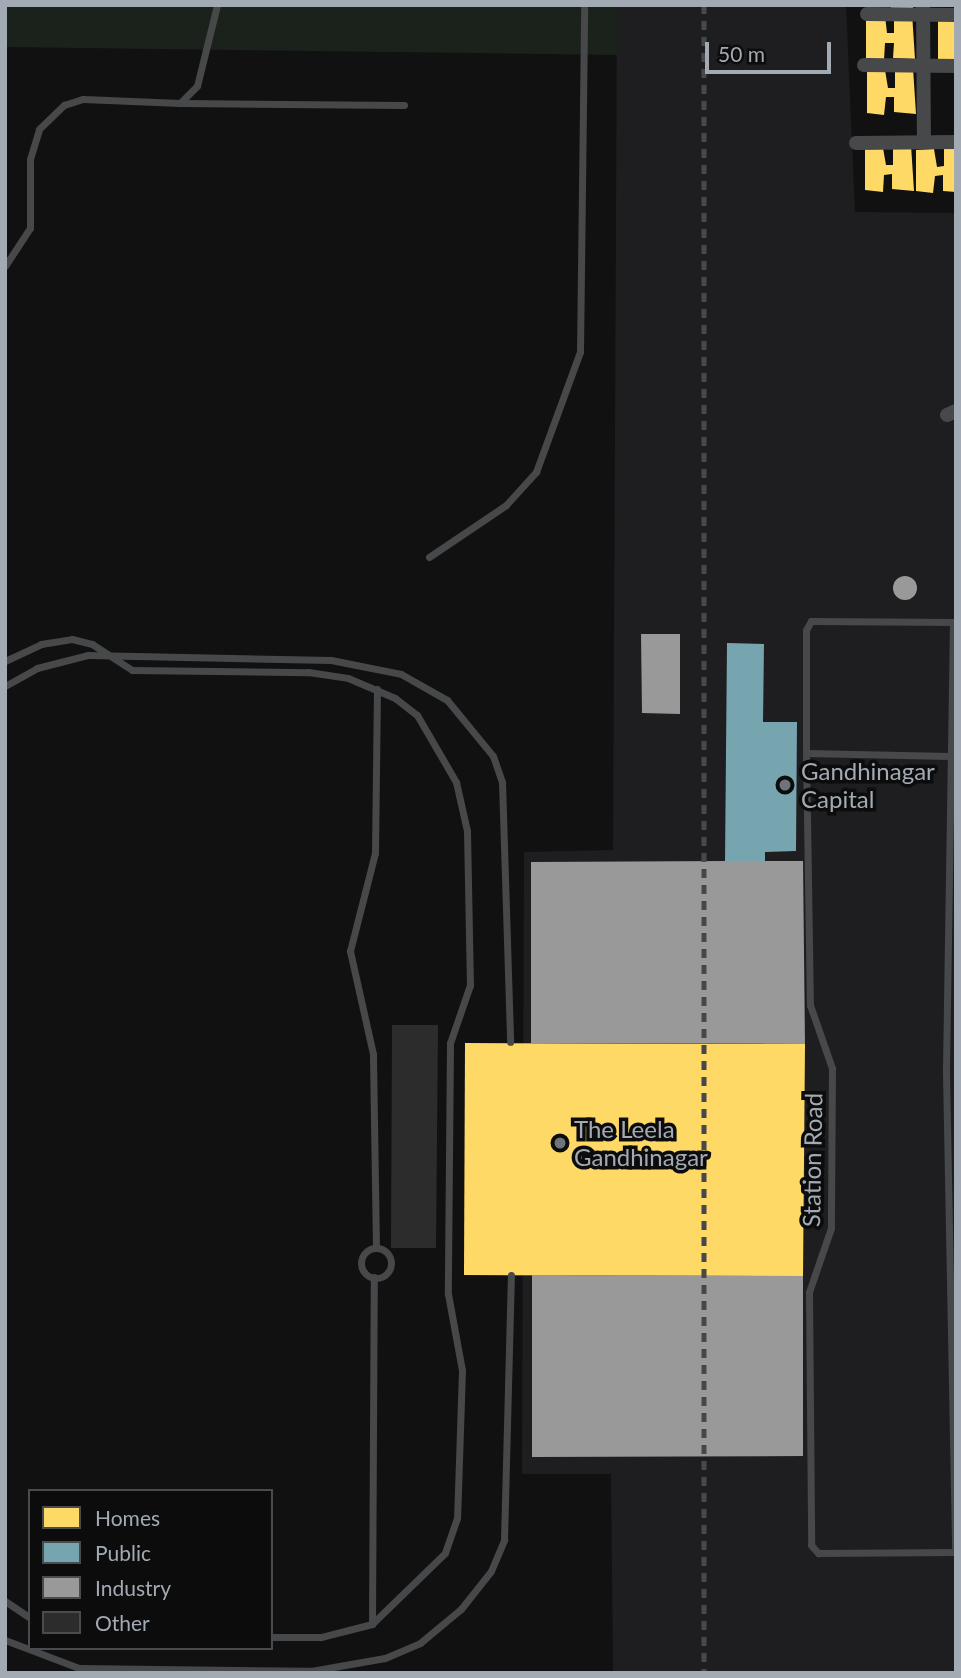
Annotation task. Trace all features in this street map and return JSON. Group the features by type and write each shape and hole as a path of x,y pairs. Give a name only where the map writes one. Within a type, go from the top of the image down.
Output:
{"street":[{"path":"922,8 924,142"},
{"path":"867,14 922,8 956,15"},
{"path":"864,65 956,66"},
{"path":"856,142 956,142"}],"lane":[{"path":"180,103 197,86 217,5"},
{"path":"429,557 506,505 536,472 580,352 584,5"},
{"path":"5,266 30,228 32,146 51,114 83,99 180,103 404,104"},
{"name":"Station Road","path":"954,622 811,621 806,630 806,753 810,1005 832,1068 831,1228 809,1292 811,1545 818,1553 955,1552"},
{"path":"954,622 946,1073 955,1552"},
{"path":"5,661 41,644 72,639 92,644 132,670 307,672 377,688 417,715 456,782 467,831 470,985 450,1043 448,1294 462,1370 457,1518 445,1553 372,1624 321,1637 273,1637"},
{"path":"5,686 37,668 88,655 331,660 401,674 447,700 493,756 502,782 510,1042"},
{"path":"374,1278 391,1264 376,1248 373,1054 350,951 375,853 377,688"},
{"path":"806,753 950,756"},
{"path":"946,1073 956,1074"},
{"path":"372,1624 374,1278 361,1264 376,1248"},
{"path":"31,1650 79,1668 312,1671 376,1660 420,1643 461,1609 491,1571 504,1539 511,1275"},
{"path":"5,1601 28,1617"},
{"path":"5,1640 28,1649"}],"shaded area":[{"path":"5,5 617,5 617,55 5,47"},
{"path":"617,5 846,5 855,212 956,213 956,1673 613,1673 611,1474 522,1474 524,852 613,850"}],"building: Homes":[{"path":"891,5 913,5 913,10 891,9"},
{"path":"912,13 915,59 893,58 894,43 885,43 884,60 866,58 866,17 885,16 887,33 894,33 894,14"},
{"path":"938,19 956,19 955,63 938,61"},
{"path":"913,68 916,114 894,112 894,97 886,97 884,115 867,113 867,71 885,70 888,88 895,88 895,69"},
{"path":"911,145 914,191 892,189 892,174 884,175 883,192 865,190 865,148 883,148 886,165 893,165 893,146"},
{"path":"944,147 956,147 956,192 943,191 943,175 935,176 933,193 916,191 916,150 934,149 937,167 944,166"},
{"path":"465,1043 805,1044 803,1276 464,1275"}],"building: Public":[{"path":"727,643 764,644 763,722 797,722 796,851 765,852 765,861 725,861"}],"building: Industry":[{"path":"905,576 914,579 917,588 914,597 905,600 896,597 893,588 896,579"},
{"path":"641,634 680,634 680,714 642,713"},
{"path":"803,861 805,1044 531,1043 531,862"},
{"path":"532,1275 803,1276 803,1456 532,1457"}],"building: Other":[{"path":"392,1025 438,1025 436,1248 391,1248"}],"railway":[{"path":"704,5 704,1673"}],"place":[{"name":"Gandhinagar Capital","path":"785,785"},
{"name":"The Leela Gandhinagar","path":"560,1143"}]}
